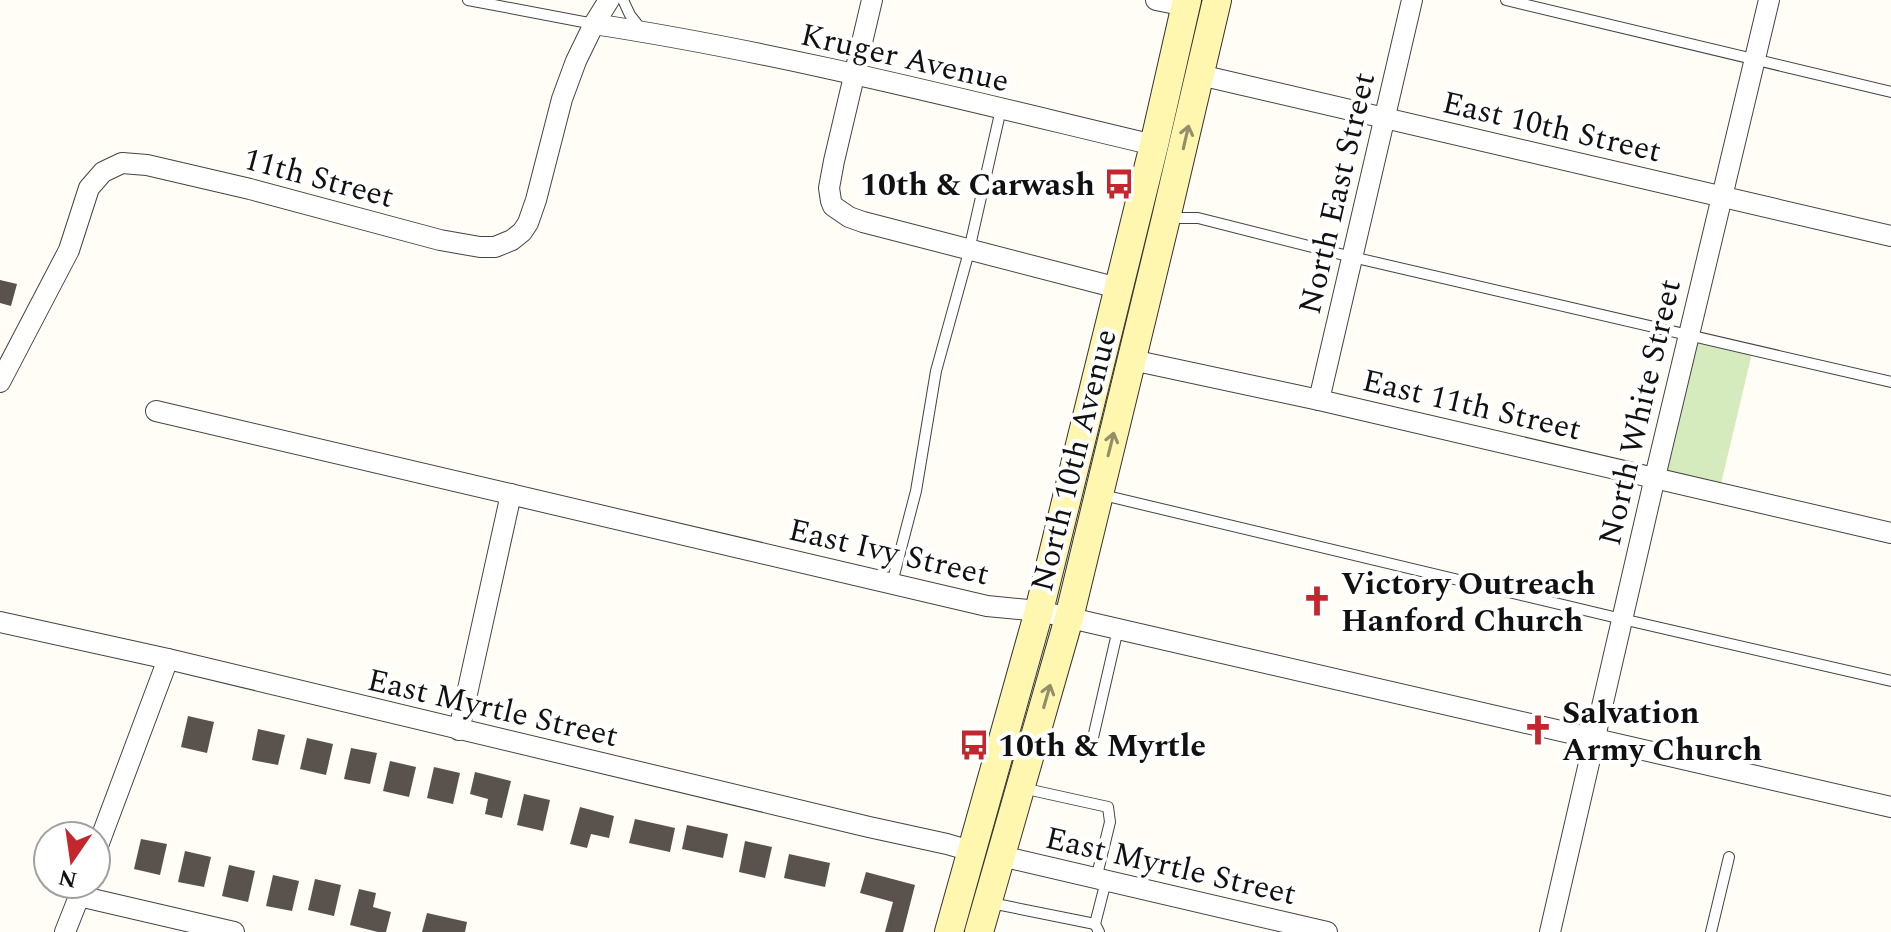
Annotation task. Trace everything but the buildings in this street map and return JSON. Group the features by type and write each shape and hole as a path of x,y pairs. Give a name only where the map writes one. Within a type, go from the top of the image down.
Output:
{"main road":[{"name":"North 10th Avenue","path":"979,932 1069,618 1217,0"},
{"path":"1191,2 1190,54 1193,67 1200,75"},
{"name":"North 10th Avenue","path":"949,932 1039,611 1191,2"},
{"path":"1152,277 1146,257 1163,167 1154,145"},
{"path":"1001,856 991,843 991,833 1007,770 1007,727"},
{"path":"963,932 979,869 979,860 971,851"}],"street":[{"path":"594,24 609,0"},
{"path":"872,0 834,161 829,188 833,206 863,222 1118,288"},
{"path":"1156,0 1191,2"},
{"name":"North East Street","path":"1319,400 1412,0"},
{"name":"North White Street","path":"1550,932 1688,334 1769,0"},
{"name":"Kruger Avenue","path":"594,24 854,75 1154,145"},
{"name":"11th Street","path":"5,360 69,250 89,188 111,167 122,163 147,165 250,189 440,240 495,247 512,240 528,223 562,99 594,24"},
{"name":"East 10th Street","path":"1200,75 1891,236"},
{"path":"0,382 5,360"},
{"name":"East 11th Street","path":"1132,360 1319,400 1891,533"},
{"name":"East Ivy Street","path":"156,411 987,606 1039,611 1891,807"},
{"path":"459,730 511,494"},
{"name":"East Myrtle Street","path":"0,622 168,659 971,851"},
{"path":"108,820 168,659"},
{"name":"East Myrtle Street","path":"1001,856 1327,932"},
{"path":"112,898 234,932"},
{"path":"65,932 78,900"}],"lane":[{"path":"468,0 594,24"},
{"path":"623,0 643,32"},
{"path":"1506,0 1891,92"},
{"path":"892,583 916,491 936,371 969,249 1001,109"},
{"path":"1166,218 1198,218 1352,257 1891,382"},
{"path":"1099,494 1891,681"},
{"path":"1092,742 1118,629"},
{"path":"988,902 1097,928 1110,822 1108,807 1020,788"},
{"path":"1711,932 1729,857"}],"green space":[{"path":"1688,334 1753,349 1719,492 1655,477"}],"place":[{"name":"10th & Carwash","path":"1119,184"},
{"name":"Victory Outreach Hanford Church","path":"1317,601"},
{"name":"Salvation Army Church","path":"1538,730"},
{"name":"10th & Myrtle","path":"974,745"}]}
